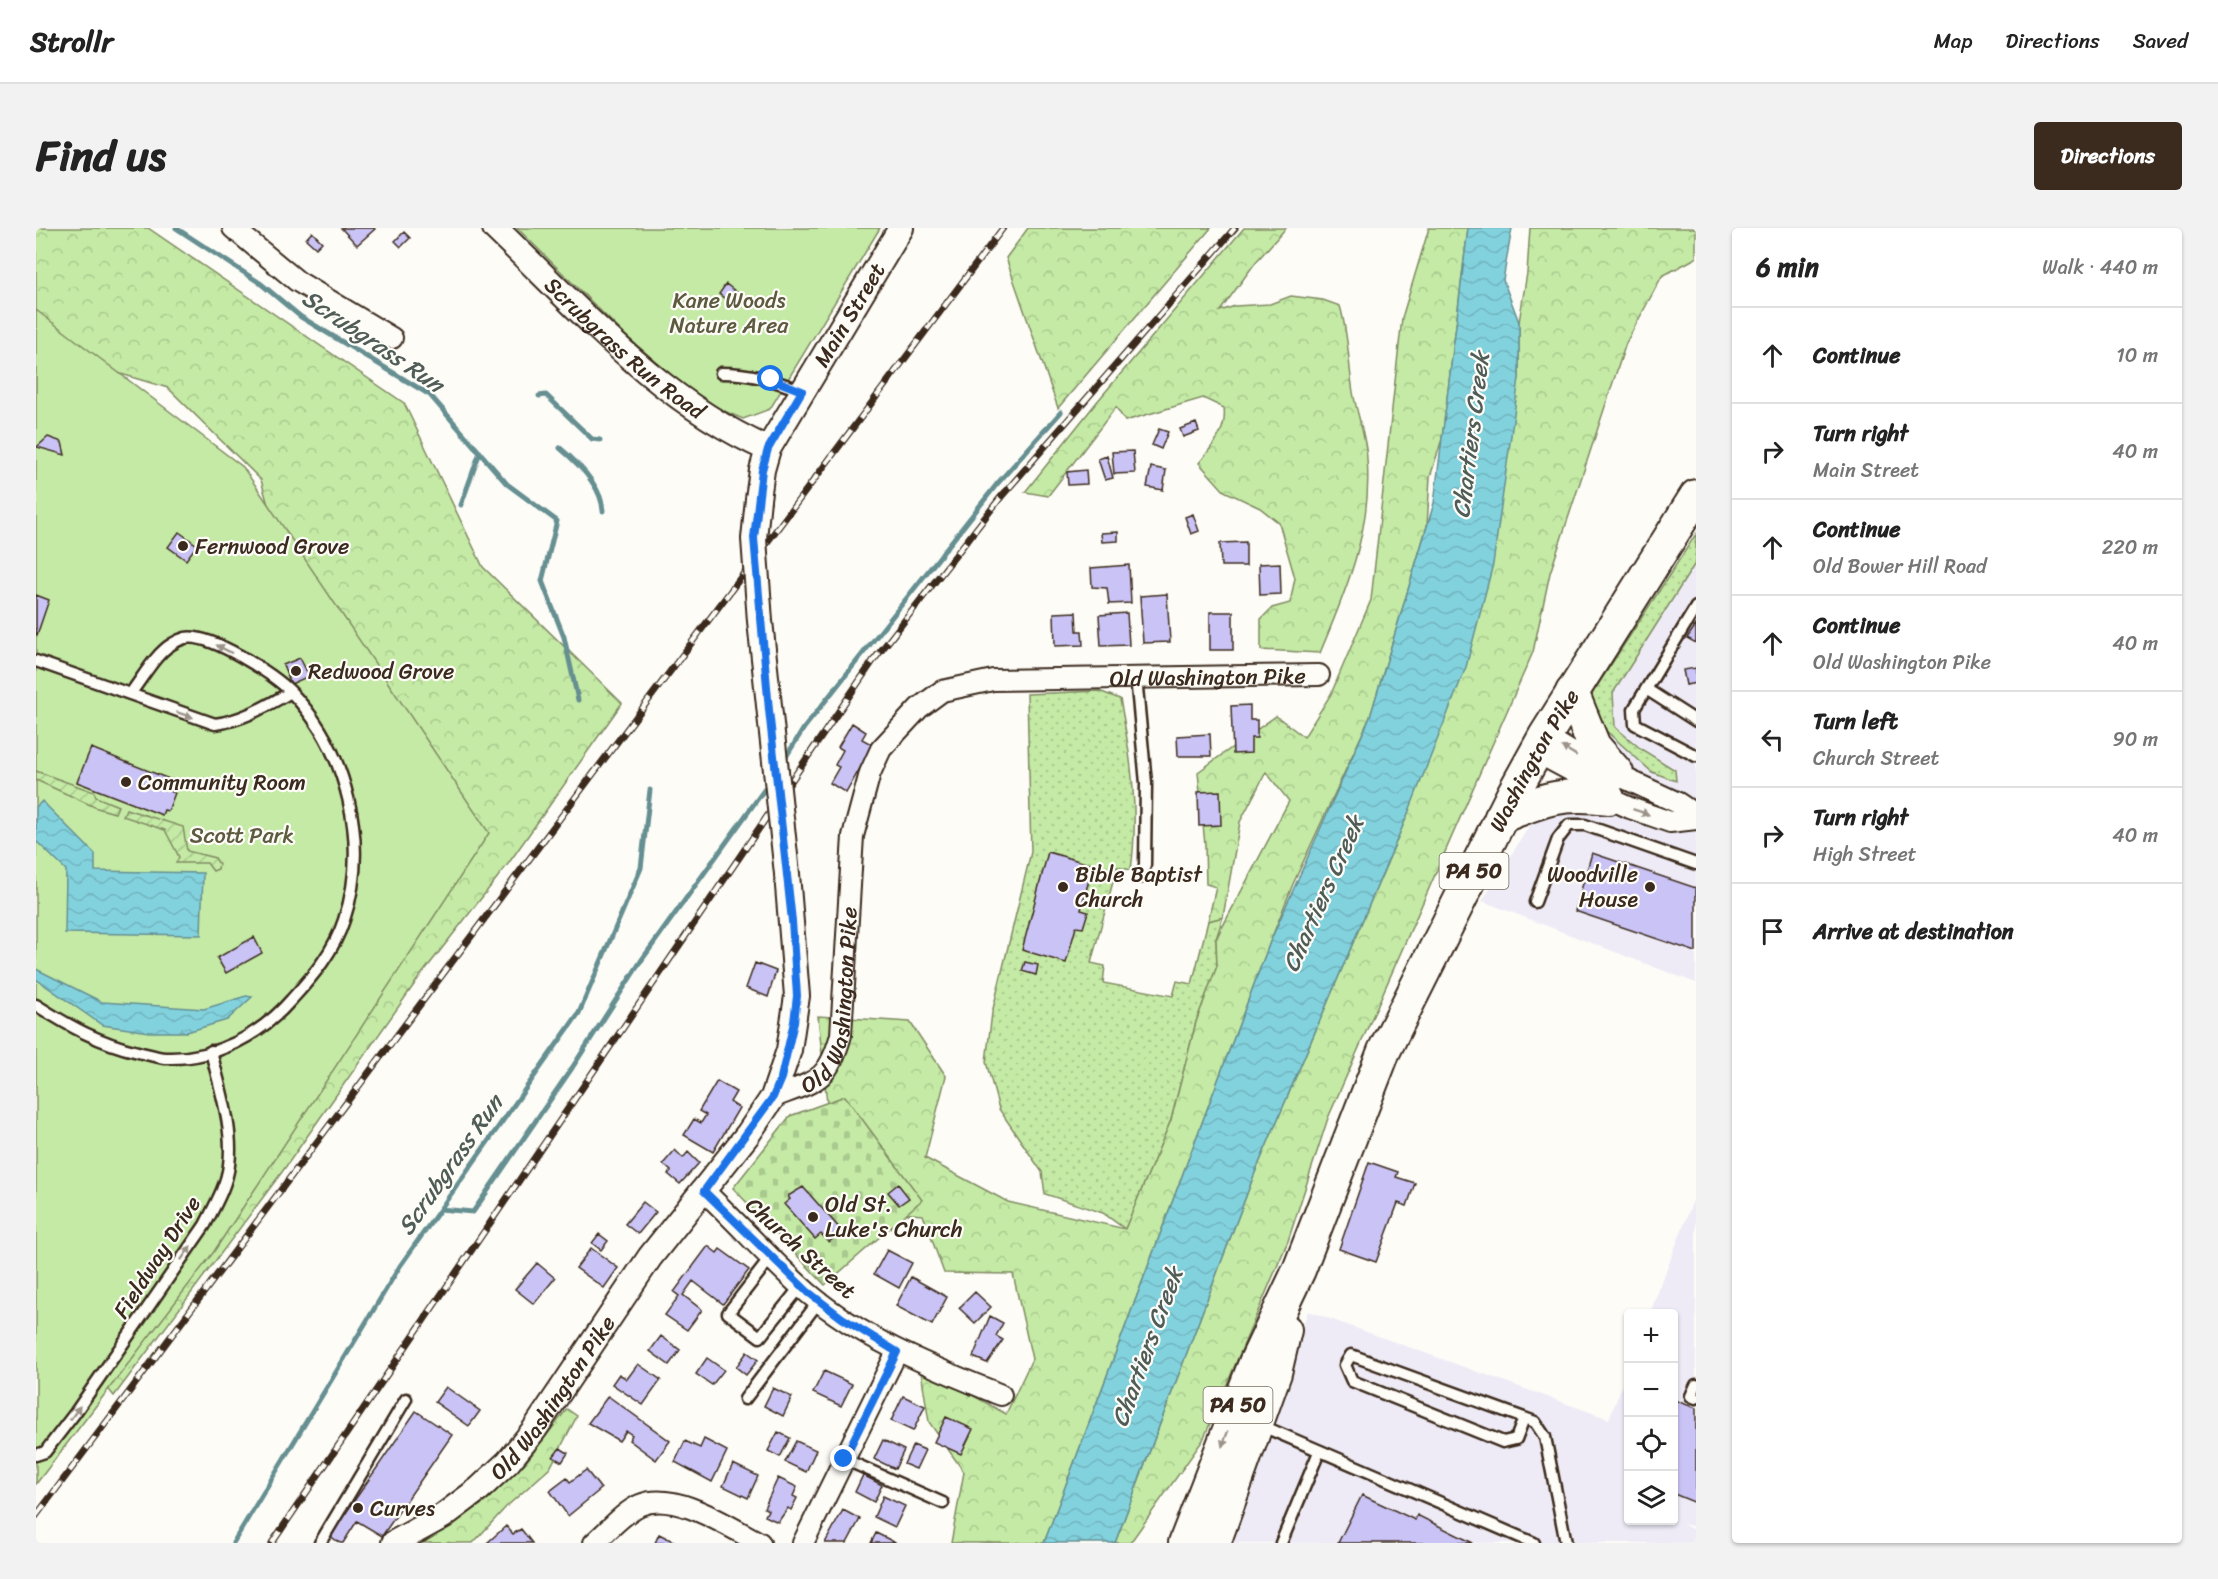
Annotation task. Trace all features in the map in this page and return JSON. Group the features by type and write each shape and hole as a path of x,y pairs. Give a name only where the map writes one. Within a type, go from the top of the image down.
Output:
{"main road":[{"name":"Washington Pike","path":"1185,1543 1255,1363 1299,1270 1384,1051 1540,744 1696,496"},
{"path":"1501,817 1543,800 1612,786 1572,692"},
{"name":"Washington Pike","path":"1214,1543 1275,1373 1299,1270"}],"street":[{"path":"233,228 297,281 392,338"},
{"name":"Scrubgrass Run Road","path":"495,228 677,397 716,424 768,449"},
{"name":"Main Street","path":"773,1097 789,1050 797,996 754,538 762,470 768,449 901,228"},
{"name":"Old Washington Pike","path":"394,1543 443,1516 479,1490 508,1462 534,1430 650,1257 704,1191 773,1097 814,1081 827,1072 834,1059 841,1035 853,836 862,797 881,749 919,708 942,691 960,685 993,680 1319,675"},
{"path":"1540,744 1590,782 1678,802 1696,817"},
{"path":"1540,744 1581,758 1612,786 1670,822 1696,817"},
{"name":"Church Street","path":"704,1191 819,1301 897,1352 1000,1395"},
{"path":"803,1543 897,1352"},
{"path":"594,1543 639,1506 653,1501 672,1502 760,1543"}],"lane":[{"path":"721,373 746,374 771,379 802,391"},
{"path":"1696,607 1634,709 1635,724 1696,756"},
{"path":"36,1005 72,1028 107,1044 164,1058 211,1051 240,1043 278,1015 320,969 344,922 354,885 354,849 349,802 335,755 304,706 291,692 281,682 244,660 207,641 186,638 166,648 130,694"},
{"path":"36,661 215,724 232,722 252,715 291,692"},
{"path":"1136,677 1146,783 1145,866 1142,877"},
{"path":"1646,689 1696,721"},
{"path":"1535,902 1558,839 1569,825 1585,825 1696,864"},
{"name":"Fieldway Drive","path":"36,1455 45,1452 75,1413 205,1225 218,1200 229,1165 228,1125 211,1051"},
{"path":"772,1256 728,1313 760,1337 801,1286"},
{"path":"745,1399 819,1301"},
{"path":"1524,1418 1516,1439 1503,1442 1352,1381 1346,1365 1351,1355 1535,1422 1545,1437 1566,1543"},
{"path":"1696,1385 1692,1396 1696,1398"},
{"path":"320,1543 406,1399"},
{"path":"1257,1424 1534,1543"},
{"path":"1281,1543 1319,1452"},
{"path":"844,1459 944,1503"}],"shaded area":[{"path":"1696,562 1696,983 1482,901"},
{"path":"1696,1193 1696,1527 1682,1524 1696,1531 1696,1543 1226,1543 1308,1311 1609,1419 1624,1380 1624,1525 1678,1525 1678,1309 1652,1309"}],"green space":[{"path":"36,228 148,228 404,403 483,567 622,703 508,864 418,979 282,1172 114,1396 106,1386 318,684 261,480 168,388 71,359 36,399"},
{"name":"Kane Woods Nature Area","path":"517,228 880,228 770,409 743,419 703,402 625,335"},
{"path":"1028,228 1211,228 1058,408 1006,258"},
{"path":"1244,228 1286,228 1255,263 1220,311 1235,306 1270,304 1291,296 1323,300 1340,306 1345,328 1353,392 1366,450 1368,485 1366,510 1356,559 1320,653 1261,650 1261,619 1272,608 1290,603 1295,578 1279,523 1260,508 1224,491 1199,463 1221,431 1224,408 1203,398 1125,421 1116,407 1048,496 1025,492 1096,403"},
{"path":"1429,228 1468,228 1442,439 1430,477 1427,526 1370,717 1293,884 1270,942 1044,1543 951,1543 964,1472 929,1422 921,1372 927,1370 1006,1414 1032,1359 1013,1274 944,1273 923,1215 833,1208 782,1168 827,1103 818,1016 910,1022 946,1076 925,1158 1008,1202 1125,1229 1171,1120 1196,1022 1217,966 1216,939 1289,801 1266,772 1240,822 1223,917 1208,921 1216,887 1206,884 1198,772 1276,716 1304,737 1331,694 1371,600 1402,318"},
{"path":"1530,228 1696,228 1696,258 1662,276 1626,343 1550,573 1533,652 1328,1118 1288,1241 1203,1440 1130,1543 1115,1543 1254,1175 1407,816 1519,378 1519,322 1527,273"},
{"name":"Scott Park","path":"36,310 243,467 489,833 213,1253 36,1484"},
{"path":"1696,534 1696,562 1613,693 1615,727 1641,749 1675,770 1676,781 1652,772 1595,721 1592,694"},
{"path":"1099,691 1120,699 1130,763 1134,827 1131,870 1117,867 1091,963 1105,966 1103,983 1173,996 1177,981 1192,984 1208,921 1223,917 1216,939 1217,966 1196,1022 1171,1120 1125,1229 1103,1213 1045,1194 1042,1172 999,1109 986,1062 992,1013 1031,852 1027,694"},
{"path":"36,771 94,792 96,797 118,806 115,813 97,808 36,780"},
{"path":"126,809 183,827 187,851 215,858 219,864 218,869 213,871 207,863 176,863 179,857 165,830 123,816"},
{"path":"845,1096 922,1200 825,1285 733,1188 790,1116"},
{"path":"567,1409 577,1416 550,1468 506,1507 473,1543 423,1543 485,1502 526,1462"}],"water":[{"name":"Chartiers Creek","path":"1468,228 1512,228 1503,280 1519,322 1519,378 1493,564 1466,667 1407,816 1254,1175 1115,1543 1044,1543 1270,942 1370,717 1434,503"},
{"path":"42,801 95,854 95,871 203,873 201,935 65,933 66,870 36,841 36,807"},
{"path":"36,969 102,1002 204,1009 246,996 252,997 227,1020 187,1032 149,1032 102,1025 36,979"}],"building":[{"path":"341,228 374,228 375,229 357,245"},
{"path":"312,232 322,242 316,248 306,239"},
{"path":"404,232 410,238 401,247 395,241"},
{"path":"726,284 740,295 733,305 719,294"},
{"path":"1196,423 1199,431 1183,437 1180,429"},
{"path":"1159,429 1168,432 1161,449 1152,445"},
{"path":"48,437 62,442 65,455 37,447"},
{"path":"1133,451 1135,473 1114,474 1112,452"},
{"path":"1107,456 1113,478 1105,480 1098,459"},
{"path":"1151,467 1166,470 1163,490 1147,487"},
{"path":"1086,470 1087,484 1068,485 1067,472"},
{"path":"1193,514 1199,531 1191,534 1185,517"},
{"name":"Fernwood Grove","path":"179,532 197,545 186,560 168,547"},
{"path":"1118,532 1118,541 1102,542 1101,533"},
{"path":"1246,542 1246,566 1221,566 1220,543"},
{"path":"1280,563 1281,594 1260,595 1259,564"},
{"path":"1129,565 1131,603 1109,604 1107,588 1092,587 1091,568"},
{"path":"1167,594 1170,642 1143,643 1140,596"},
{"path":"36,595 49,600 37,635 36,634"},
{"path":"1076,612 1077,631 1082,631 1083,645 1055,646 1054,613"},
{"path":"1210,612 1233,612 1233,650 1210,650"},
{"path":"1127,613 1129,645 1101,646 1099,615"},
{"path":"1696,625 1696,643 1687,638"},
{"name":"Redwood Grove","path":"300,658 309,676 291,684 283,665"},
{"path":"1696,668 1696,683 1686,685 1683,670"},
{"path":"1250,705 1250,720 1257,720 1257,738 1251,738 1251,753 1233,754 1231,706"},
{"path":"852,723 866,732 862,739 873,745 846,793 830,783 839,767 835,765 843,750 838,747"},
{"path":"1210,734 1211,756 1178,756 1177,736"},
{"name":"Community Room","path":"91,748 174,781 170,791 175,793 168,811 164,810 162,815 77,782"},
{"path":"1220,791 1221,825 1199,826 1198,792"},
{"name":"Bible Baptist Church","path":"1048,852 1093,865 1081,910 1088,912 1083,928 1076,927 1066,963 1022,950"},
{"path":"1592,853 1696,888 1696,952 1575,911"},
{"path":"254,937 262,953 226,973 217,958"},
{"path":"1025,962 1038,965 1036,975 1022,971"},
{"path":"755,963 776,971 768,997 746,988"},
{"path":"717,1081 736,1092 730,1102 739,1108 713,1152 684,1135 694,1119 701,1123 706,1115 699,1111"},
{"path":"675,1150 683,1158 688,1152 699,1163 680,1184 668,1174 671,1171 663,1164"},
{"path":"1369,1162 1398,1172 1396,1177 1415,1183 1407,1206 1398,1203 1376,1262 1339,1249"},
{"path":"898,1184 909,1198 899,1205 888,1192"},
{"name":"Old St. Luke's Church","path":"803,1187 842,1231 829,1242 821,1234 815,1239 784,1204 790,1199 788,1196"},
{"path":"643,1202 656,1212 638,1234 625,1224"},
{"path":"599,1234 608,1241 601,1250 592,1243"},
{"path":"708,1246 717,1253 720,1249 749,1270 723,1304 693,1281 683,1295 702,1310 687,1330 665,1315 679,1296 674,1292"},
{"path":"591,1248 618,1268 604,1288 576,1268"},
{"path":"887,1250 912,1263 899,1288 874,1274"},
{"path":"537,1263 555,1278 534,1304 515,1289"},
{"path":"911,1277 947,1297 932,1325 896,1306"},
{"path":"975,1292 991,1307 975,1323 959,1308"},
{"path":"990,1316 1003,1323 996,1336 1003,1340 987,1363 973,1357"},
{"path":"661,1336 680,1350 669,1365 650,1351"},
{"path":"747,1352 758,1360 746,1375 736,1367"},
{"path":"707,1358 724,1370 712,1385 696,1374"},
{"path":"638,1364 661,1380 643,1405 612,1384 619,1374 627,1379"},
{"path":"824,1371 852,1384 841,1406 813,1393"},
{"path":"446,1387 480,1411 469,1426 435,1402"},
{"path":"773,1388 792,1397 783,1416 764,1406"},
{"path":"608,1396 670,1441 656,1460 629,1440 632,1435 626,1431 619,1441 588,1423"},
{"path":"903,1396 925,1406 913,1431 891,1421"},
{"path":"1678,1401 1696,1408 1696,1503 1678,1496"},
{"path":"416,1411 452,1435 382,1536 357,1521 343,1543 340,1543 330,1536"},
{"path":"946,1417 973,1429 961,1454 934,1442"},
{"path":"778,1432 790,1438 780,1457 768,1451"},
{"path":"704,1439 727,1451 712,1482 675,1462 685,1441 700,1448"},
{"path":"883,1440 904,1450 895,1469 874,1459"},
{"path":"796,1441 816,1450 806,1472 785,1462"},
{"path":"913,1445 925,1450 916,1469 904,1464"},
{"path":"560,1448 568,1453 562,1462 553,1457"},
{"path":"733,1464 758,1476 748,1498 723,1486"},
{"path":"586,1470 601,1489 568,1516 550,1491 567,1478 570,1482"},
{"path":"863,1475 882,1485 874,1502 855,1492"},
{"path":"778,1478 797,1487 793,1496 797,1498 791,1510 788,1508 778,1522 765,1516 768,1510 764,1508"},
{"path":"1362,1495 1415,1520 1417,1515 1473,1543 1338,1543"},
{"path":"883,1496 905,1506 895,1527 874,1517"},
{"path":"843,1510 860,1519 847,1543 825,1543"},
{"path":"506,1526 513,1534 521,1529 532,1543 487,1543"},
{"path":"876,1533 892,1541 895,1543 871,1543"},
{"path":"659,1534 677,1543 655,1543"}],"waterway":[{"name":"Scrubgrass Run","path":"176,228 260,283 301,317 430,395 507,484 557,521 542,581 564,637 578,700"},
{"path":"539,396 546,395 592,439 600,440"},
{"path":"784,760 804,728 997,484 1061,412"},
{"path":"560,448 594,484 602,502 603,511"},
{"path":"461,505 480,452"},
{"path":"440,1209 473,1212 572,1068 641,961 769,783"},
{"name":"Scrubgrass Run","path":"233,1543 400,1266 579,1013 641,868 650,790"}],"railway":[{"path":"36,1516 1003,228"},
{"path":"272,1543 873,661 1001,497 1235,228"}],"place":[{"name":"Fernwood Grove","path":"183,546"},
{"name":"Redwood Grove","path":"296,671"},
{"name":"Community Room","path":"126,782"},
{"name":"Bible Baptist Church","path":"1063,887"},
{"name":"Woodville House","path":"1650,887"},
{"name":"Old St. Luke's Church","path":"813,1217"},
{"name":"Curves","path":"358,1508"}],"route":[{"path":"771,379 802,391 768,449 762,470 754,538 760,621 792,921 797,996 789,1050 773,1097 704,1191 808,1292 842,1318 897,1352 844,1459"}]}
